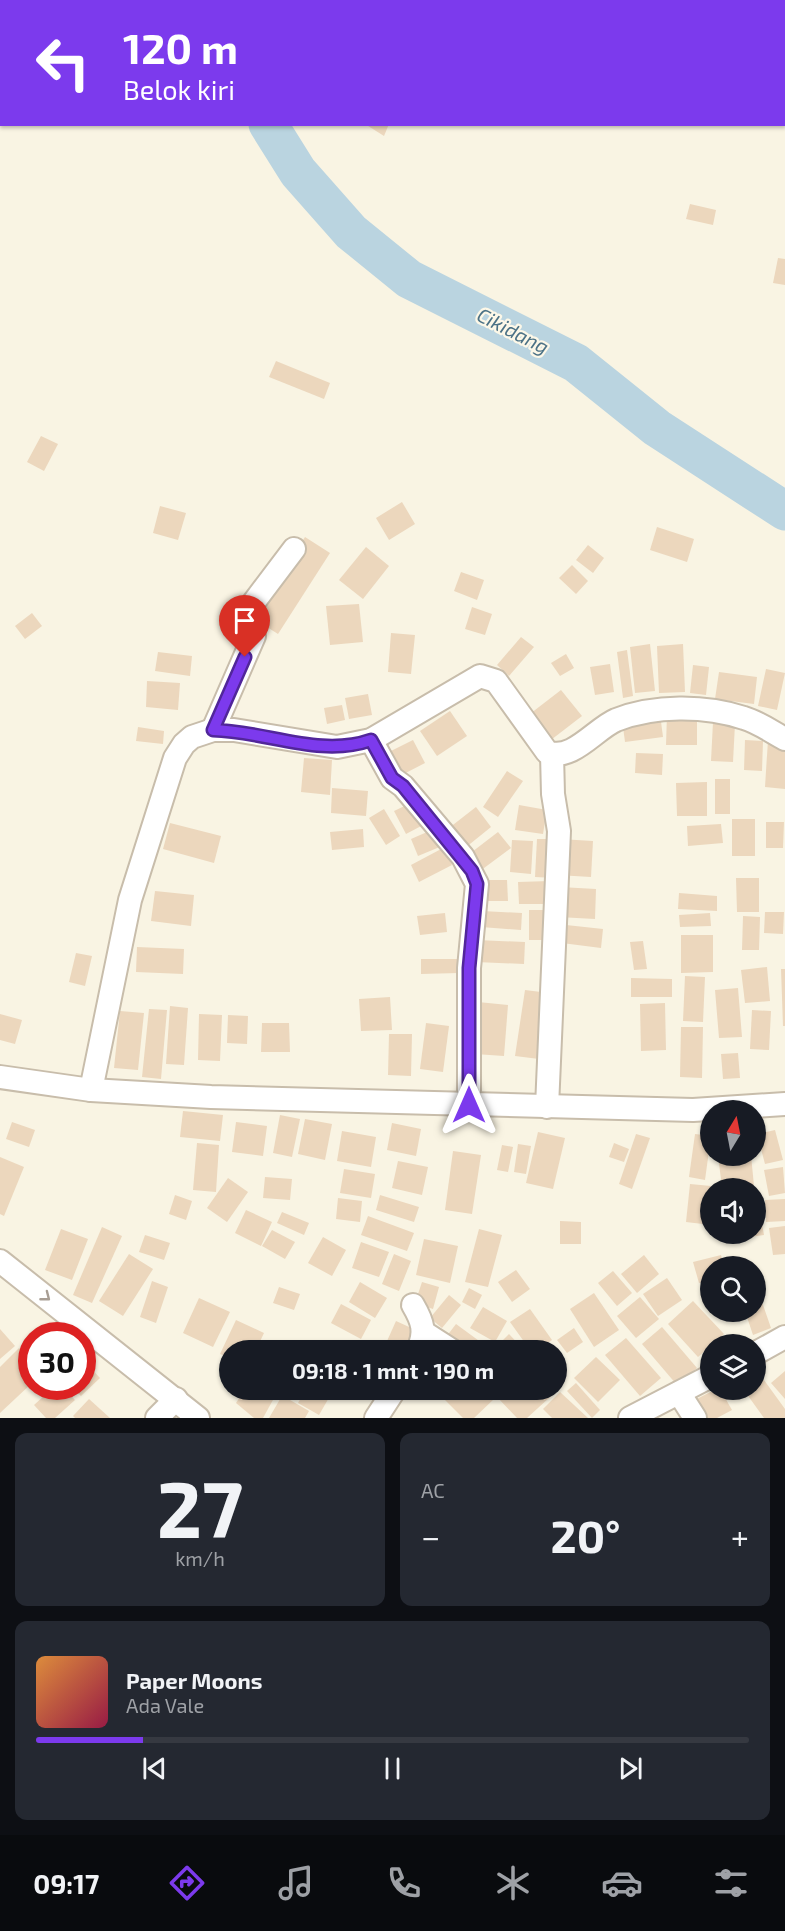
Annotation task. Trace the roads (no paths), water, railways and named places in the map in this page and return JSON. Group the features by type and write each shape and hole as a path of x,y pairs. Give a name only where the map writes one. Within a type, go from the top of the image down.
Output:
{"street":[{"path":"213,730 254,636 249,610 294,549"},
{"path":"91,1090 130,900 175,758 192,737 213,730 234,730 337,747 371,740 480,676 496,681 547,752 552,754 560,754 575,748 613,722 662,710 728,713 747,718 785,739"},
{"path":"371,740 392,778 403,786 463,857 477,884 469,968 469,1105"},
{"path":"547,1107 558,831 553,794 552,754"},
{"path":"0,1077 91,1090 223,1098 693,1110 785,1104"},
{"path":"0,1261 198,1418"},
{"path":"413,1305 423,1323 420,1340"},
{"path":"766,1347 785,1337"},
{"path":"630,1418 700,1382"},
{"path":"679,1393 695,1418"},
{"path":"157,1418 176,1399"},
{"path":"376,1418 388,1400"}],"waterway":[{"name":"Cikidang","path":"269,126 298,172 351,232 409,279 576,363 657,428 785,511"}]}
